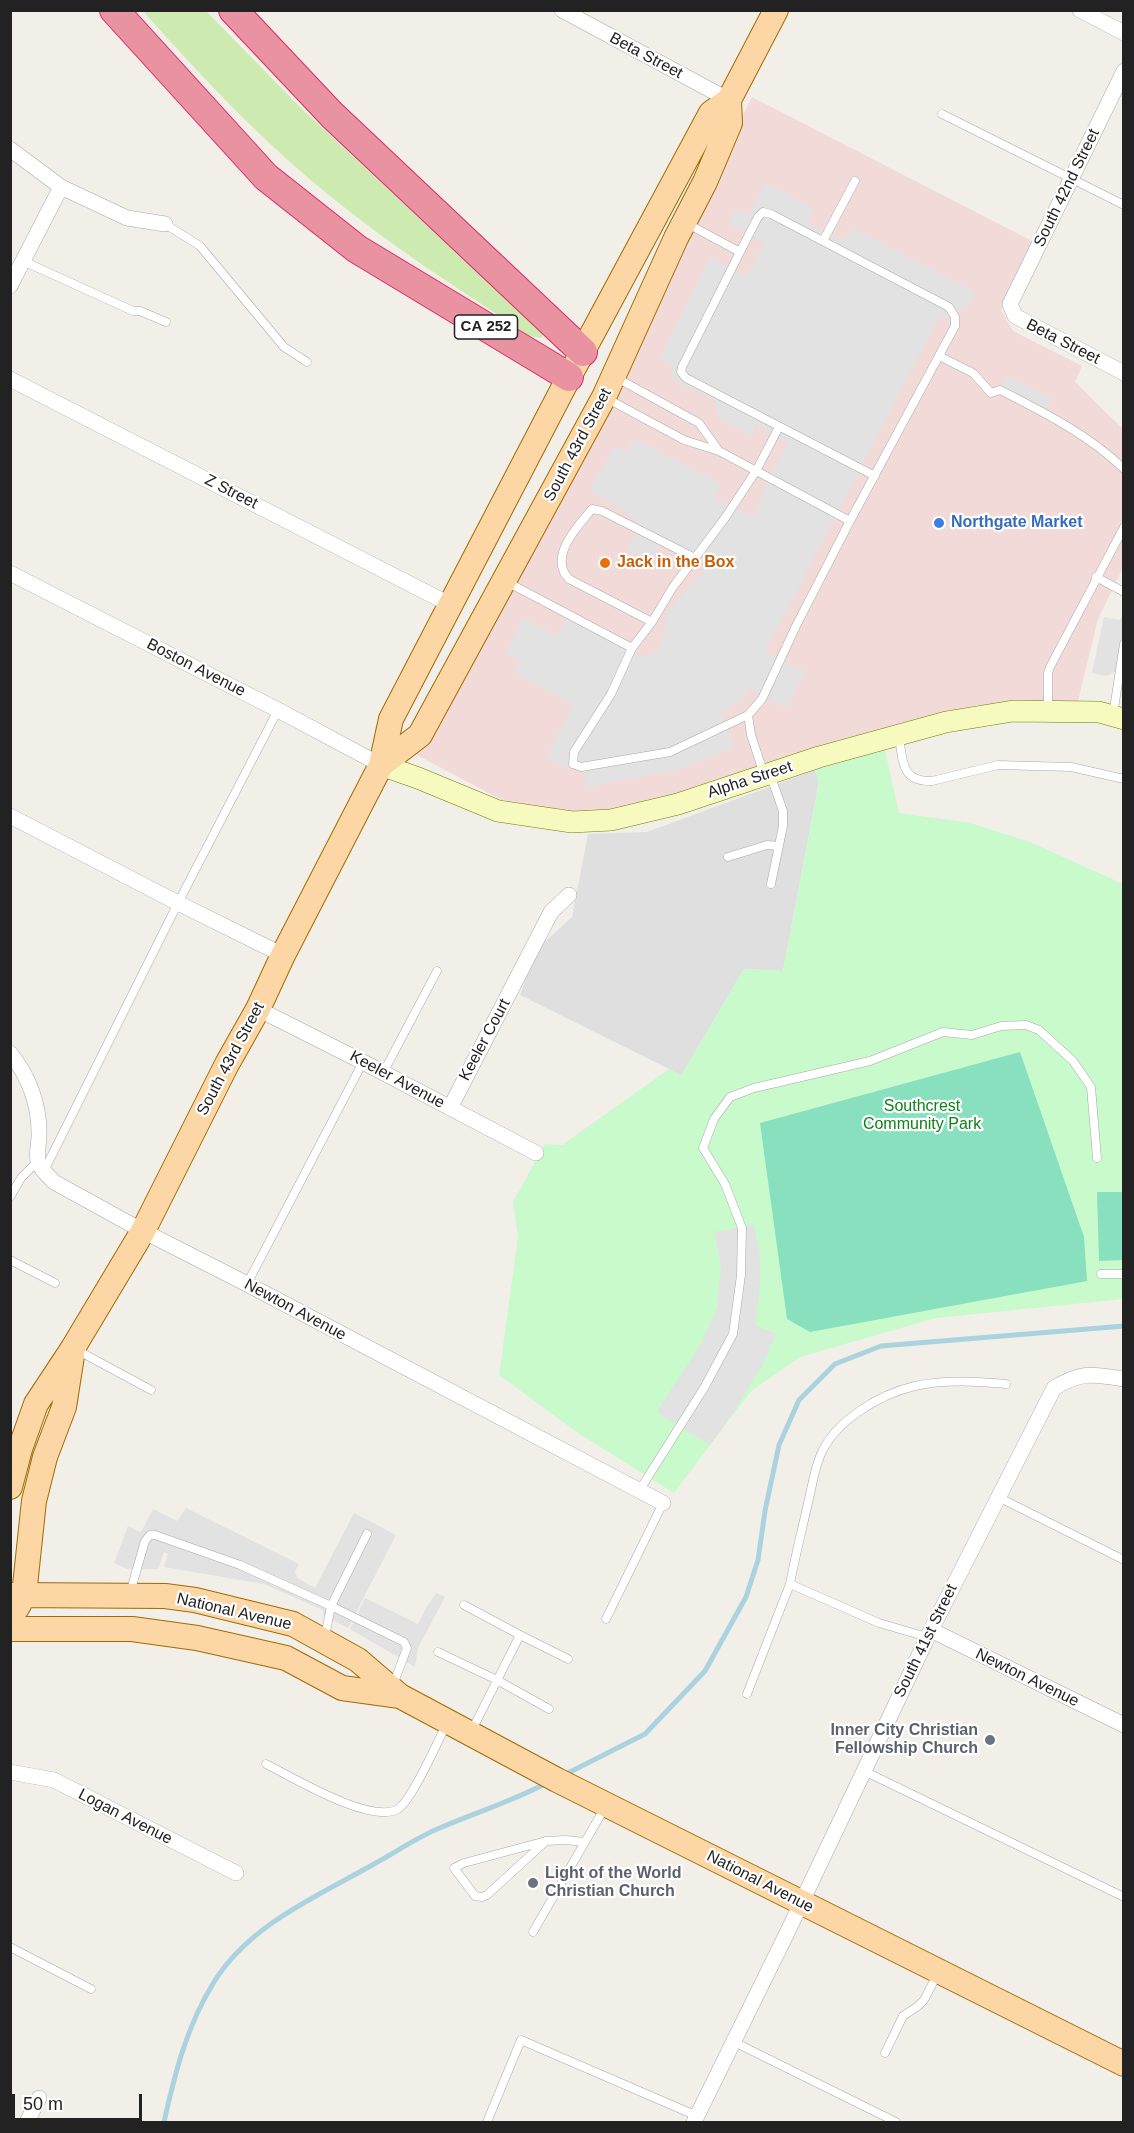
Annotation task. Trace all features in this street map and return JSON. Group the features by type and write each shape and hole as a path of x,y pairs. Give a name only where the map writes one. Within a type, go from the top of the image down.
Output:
{"highway":[{"name":"CA 252","path":"114,10 266,177 357,249 569,377"},
{"path":"233,10 332,115 583,352"}],"main road":[{"name":"South 43rd Street","path":"10,1486 36,1404 73,1348 143,1231 381,765 391,719 569,377 711,113 729,100 776,10"},
{"name":"South 43rd Street","path":"381,765 420,735 609,387 705,182 730,123 729,100"},
{"path":"583,352 609,387"},
{"path":"569,377 609,387"},
{"name":"South 43rd Street","path":"10,1620 45,1457 64,1407 73,1348"},
{"name":"National Avenue","path":"17,1595 165,1596 195,1600 293,1624 358,1659 396,1692 448,1722 603,1803 1124,2064"},
{"name":"National Avenue","path":"10,1629 132,1629 197,1638 286,1658 342,1688 396,1692"},
{"path":"197,1638 230,1632 252,1635 313,1652 324,1641"}],"street":[{"name":"Beta Street","path":"562,10 729,100"},
{"path":"1080,10 1124,33"},
{"name":"South 42nd Street","path":"1010,304 1124,71"},
{"path":"10,149 61,187 127,219 165,224"},
{"path":"10,286 61,187"},
{"name":"Beta Street","path":"1010,304 1015,316 1124,373"},
{"name":"Z Street","path":"10,379 451,605"},
{"name":"Boston Avenue","path":"10,573 381,765"},
{"name":"Alpha Street","path":"381,765 498,811 572,822 611,820 678,804 767,774 946,722 1013,711 1099,712 1118,718"},
{"path":"10,816 283,955"},
{"name":"Keeler Court","path":"450,1108 551,912 569,895"},
{"name":"Keeler Avenue","path":"258,1009 536,1153"},
{"path":"10,1053 23,1071 34,1099 39,1130 40,1167"},
{"name":"Newton Avenue","path":"40,1167 54,1182 143,1231 663,1503"},
{"name":"South 41st Street","path":"695,2119 929,1634 1054,1388 1069,1379 1089,1374 1124,1379"},
{"name":"Newton Avenue","path":"929,1634 1124,1725"},
{"name":"Logan Avenue","path":"10,1772 54,1780 236,1873"},
{"path":"27,2122 39,2098"}],"lane":[{"path":"942,114 1124,205"},
{"path":"823,242 855,181"},
{"path":"778,428 756,471 725,518 673,587 652,622 632,648 611,694 574,752 573,764 581,766 670,752 748,715 762,699 796,626 850,521 875,476 955,326 955,317 949,307 763,212 740,252 681,372 686,378 778,428 875,476"},
{"path":"685,222 740,252"},
{"path":"165,224 200,246 284,348 307,362"},
{"path":"23,261 133,311 147,313 166,322"},
{"path":"939,356 973,373 991,393 1000,390 1045,413 1111,457 1124,469"},
{"path":"609,387 684,440 719,451 850,521"},
{"path":"609,387 699,423 719,451"},
{"path":"652,622 569,579 563,573 560,566 562,555 578,526 592,510 602,512 696,558"},
{"path":"1048,712 1050,667 1124,527"},
{"path":"1096,577 1124,592"},
{"path":"504,581 632,648"},
{"path":"1118,718 1123,645"},
{"path":"10,1197 21,1178 40,1167 278,710"},
{"path":"748,715 751,735 783,811 783,826 771,884"},
{"path":"899,735 904,769 912,777 922,781 932,781 998,765 1071,767 1124,779"},
{"path":"728,856 767,844 779,846"},
{"path":"383,1073 437,971"},
{"path":"639,1491 704,1388 733,1334 741,1275 742,1228 725,1184 703,1148 714,1119 730,1097 754,1088 870,1061 943,1032 972,1035 1001,1026 1026,1025 1039,1030 1074,1061 1091,1087 1096,1158"},
{"path":"247,1284 363,1062"},
{"path":"10,1260 55,1283"},
{"path":"1101,1274 1124,1274"},
{"path":"73,1348 151,1390"},
{"path":"747,1694 765,1653 790,1584 820,1455 829,1439 859,1412 879,1400 914,1386 959,1382 1006,1384"},
{"path":"999,1497 1124,1560"},
{"path":"606,1619 663,1503"},
{"path":"129,1595 150,1535 155,1534 215,1554 331,1606 404,1642 407,1648 396,1692"},
{"path":"324,1641 331,1606 367,1534"},
{"path":"790,1584 879,1623 929,1634"},
{"path":"464,1605 568,1659"},
{"path":"471,1734 520,1635"},
{"path":"438,1652 497,1680 549,1709"},
{"path":"266,1764 347,1805 369,1811 388,1812 398,1809 411,1792 448,1722"},
{"path":"862,1771 1124,1897"},
{"path":"533,1932 584,1842 603,1803"},
{"path":"546,1841 482,1897 475,1896 454,1868 464,1863 546,1841 584,1842"},
{"path":"10,1947 91,1989"},
{"path":"885,2053 903,2016 924,2000 938,1971"},
{"path":"487,2122 521,2040 695,2119"},
{"path":"734,2042 896,2122"}],"shaded area":[{"path":"752,97 1032,241 1001,310 1013,331 1082,366 1075,382 1123,429 1123,568 1098,619 1077,705 977,705 728,778 638,808 580,815 502,800 415,754"},
{"path":"766,182 814,209 807,222 844,241 852,228 976,292 969,305 937,321 765,652 805,672 787,708 746,687 746,697 721,712 734,747 681,769 586,787 584,772 559,765 546,758 573,705 514,672 521,661 506,653 523,619 557,636 567,616 643,657 657,652 666,627 666,613 706,568 661,543 650,562 627,550 639,525 623,509 590,490 614,446 626,452 633,438 722,484 715,498 754,516 760,504 762,491 787,443 754,424 753,436 718,418 716,401 672,379 671,365 659,359 710,257 747,276 764,243 729,223 735,210 748,216"},
{"path":"1007,376 1052,398 1045,413 1000,390"},
{"path":"1123,614 1123,668 1106,676 1092,673 1104,617 1120,620"},
{"path":"815,770 819,782 783,971 744,969 681,1076 520,995 536,950 572,917 588,834 647,832"},
{"path":"754,1225 760,1254 760,1286 755,1325 776,1334 763,1364 710,1445 658,1413 659,1408 698,1349 717,1309 721,1265 714,1232"},
{"path":"186,1508 299,1564 295,1572 297,1578 315,1588 354,1513 396,1535 348,1628 323,1615 323,1610 264,1584 164,1567 168,1554 164,1552 158,1569 127,1569 114,1563 128,1526 141,1532 153,1509 177,1521"},
{"path":"436,1593 445,1597 418,1648 415,1667 350,1629 365,1598 418,1624"}],"green space":[{"path":"143,11 206,11 299,106 543,334 542,338 530,336 440,276 374,230 324,191 269,143 192,65"},
{"name":"Southcrest Community Park","path":"885,750 899,813 971,823 1030,842 1123,884 1123,1299 936,1318 800,1357 751,1391 674,1493 578,1433 499,1375 518,1237 513,1202 545,1144 562,1145 669,1069 681,1076 744,969 783,971 819,783 815,770"},
{"path":"1020,1052 1084,1237 1087,1281 810,1332 787,1319 760,1123"},
{"path":"1097,1192 1123,1192 1123,1260 1099,1261"}],"waterway":[{"path":"564,1775 645,1734 705,1671 746,1597 758,1560 765,1511 779,1445 799,1400 835,1364 881,1346 1124,1326"},
{"path":"164,2122 178,2068 196,2015 214,1982 246,1944 286,1913 425,1835 547,1783"}],"place":[{"name":"Northgate Market","path":"939,523"},
{"name":"Jack in the Box","path":"605,563"},
{"name":"Inner City Christian Fellowship Church","path":"990,1740"},
{"name":"Light of the World Christian Church","path":"533,1883"}]}
